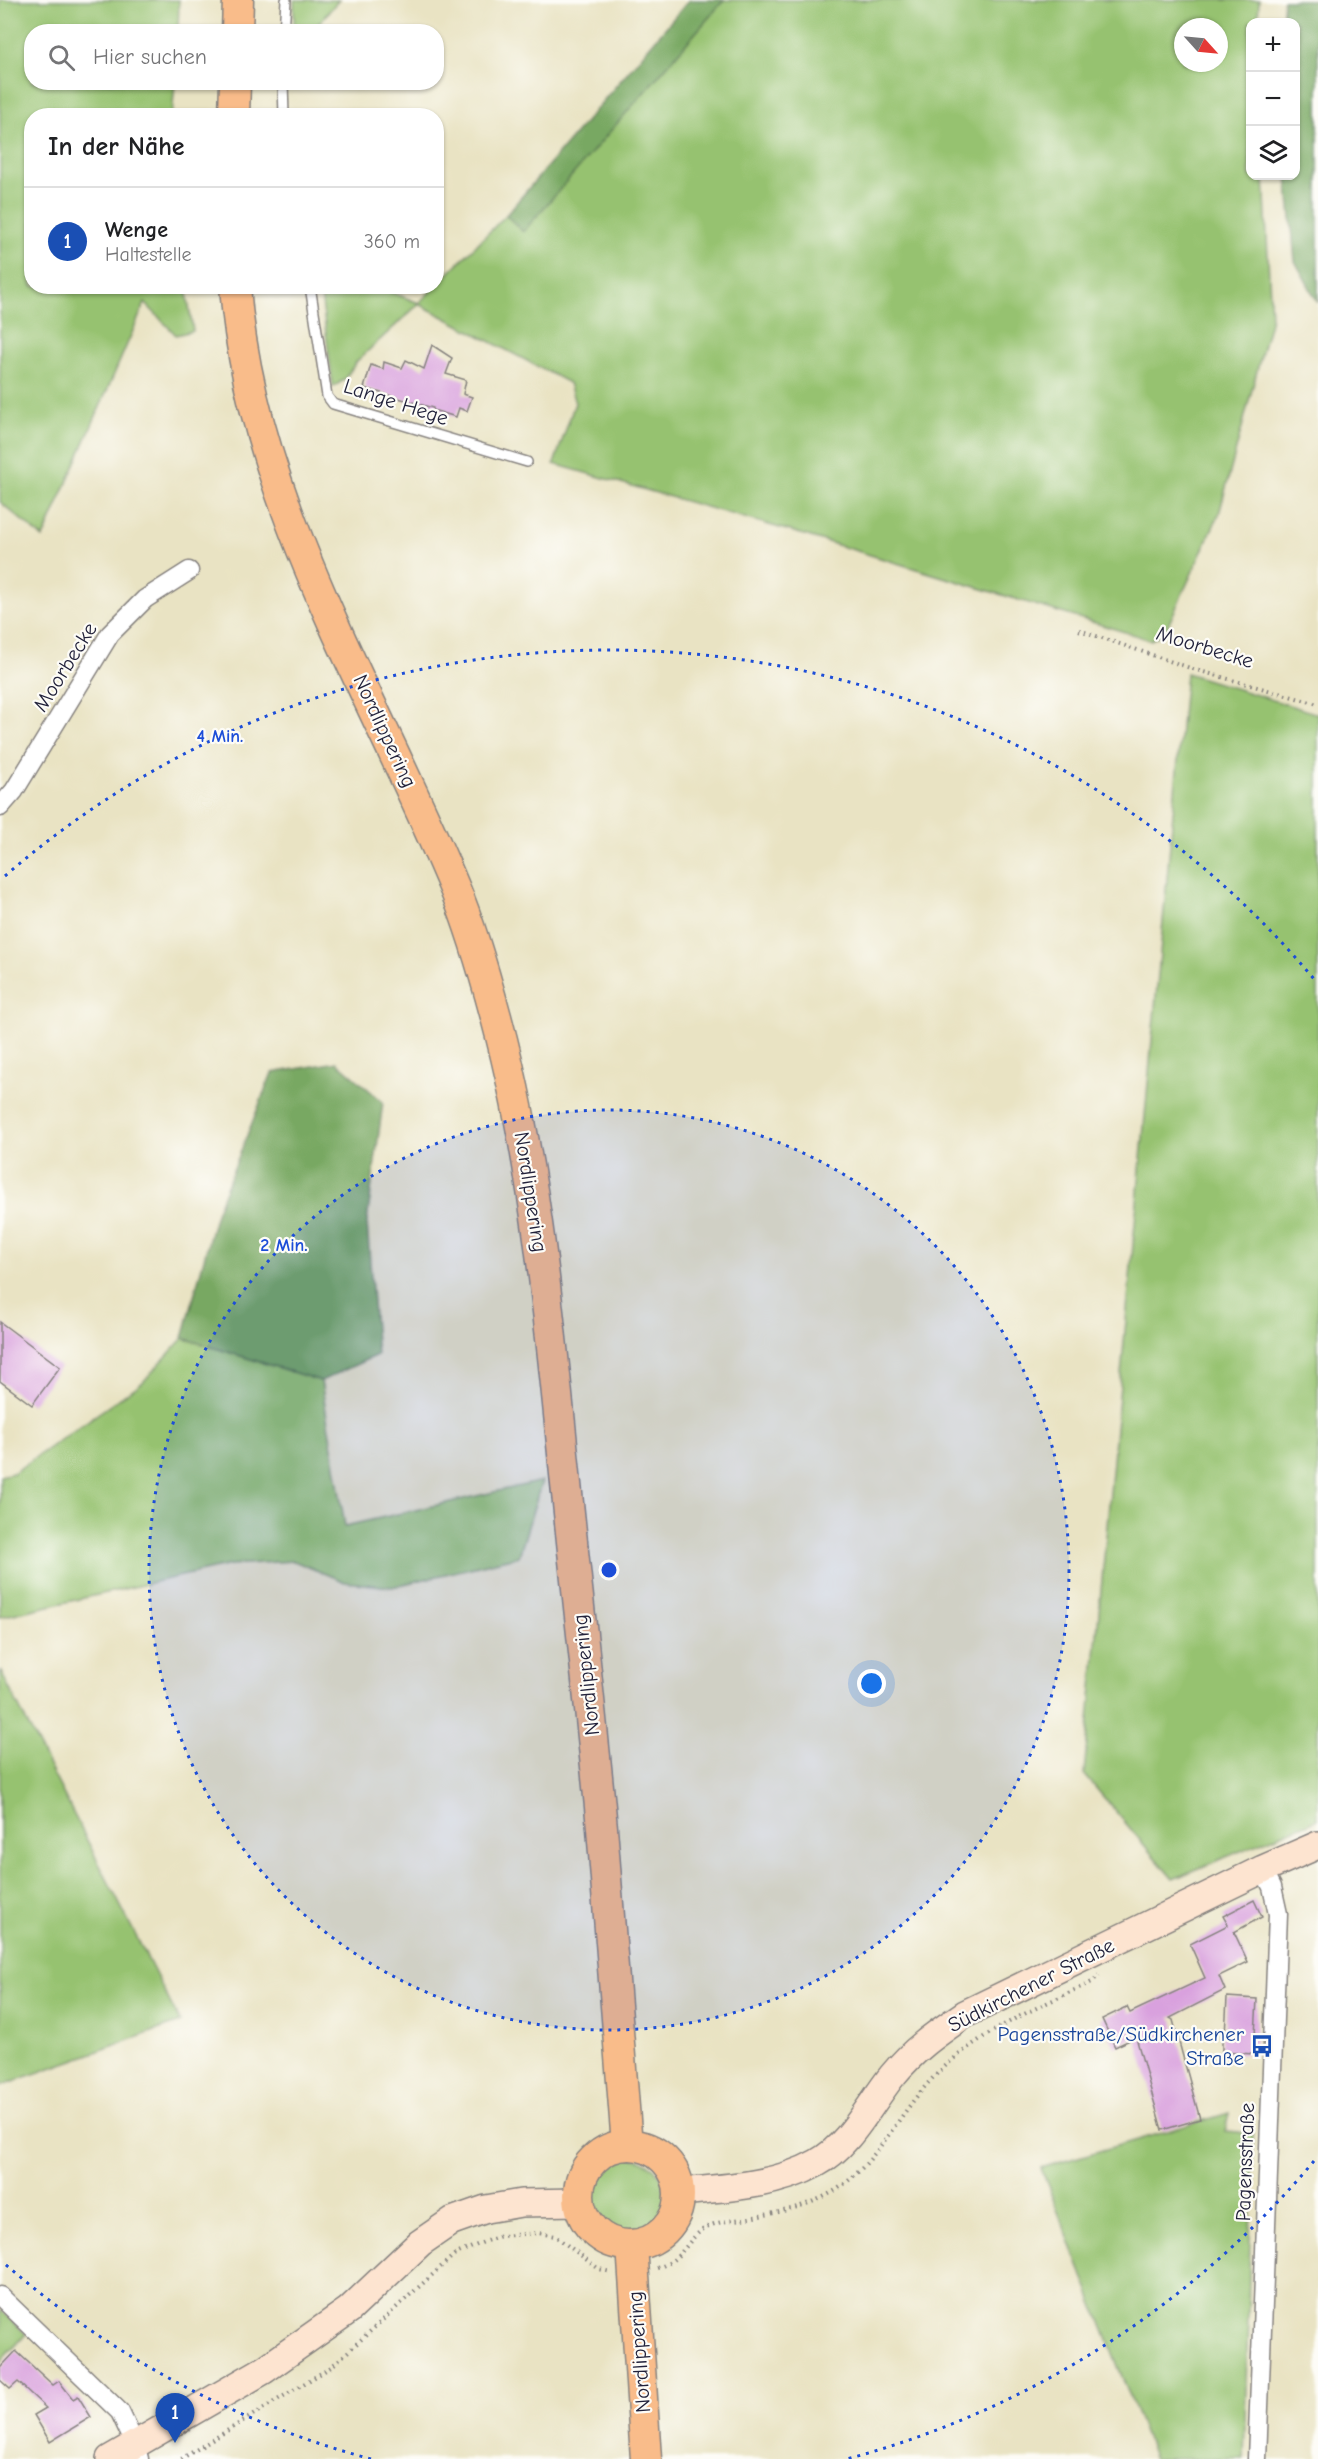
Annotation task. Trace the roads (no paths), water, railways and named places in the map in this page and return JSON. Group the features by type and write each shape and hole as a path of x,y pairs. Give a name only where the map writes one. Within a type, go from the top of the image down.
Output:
{"main road":[{"path":"237,24 238,0"},
{"path":"234,108 235,90"},
{"name":"Nordlippering","path":"236,294 248,382 269,460 302,549 458,894 496,1016 517,1103 535,1198 552,1345 601,1824 627,2145"},
{"path":"627,2145 642,2147 662,2158 675,2177 678,2193 676,2209 669,2224 657,2236 632,2245 609,2241 595,2232 584,2218 579,2202 580,2186 585,2170 596,2157 610,2149 627,2145"},
{"name":"Nordlippering","path":"632,2245 646,2459"}],"street":[{"name":"Moorbecke","path":"0,807 14,790 111,634 145,599 189,571"},
{"name":"Südkirchener Straße","path":"678,2193 768,2181 799,2172 819,2162 837,2147 892,2076 922,2043 964,2014 1263,1869 1318,1845"},
{"name":"Pagensstraße","path":"1257,2459 1278,1914 1272,1887 1263,1869"},
{"path":"110,2459 137,2452 274,2363 350,2310 420,2242 452,2221 486,2209 521,2203 579,2202"},
{"path":"0,2296 120,2412 137,2452"}],"lane":[{"path":"284,24 286,0"},
{"path":"283,90 284,108"},
{"name":"Lange Hege","path":"311,294 327,396 333,404 527,462"}],"place":[{"name":"Pagensstraße/Südkirchener Straße","path":"1262,2046"},
{"name":"Wenge","path":"175,2443"}]}
